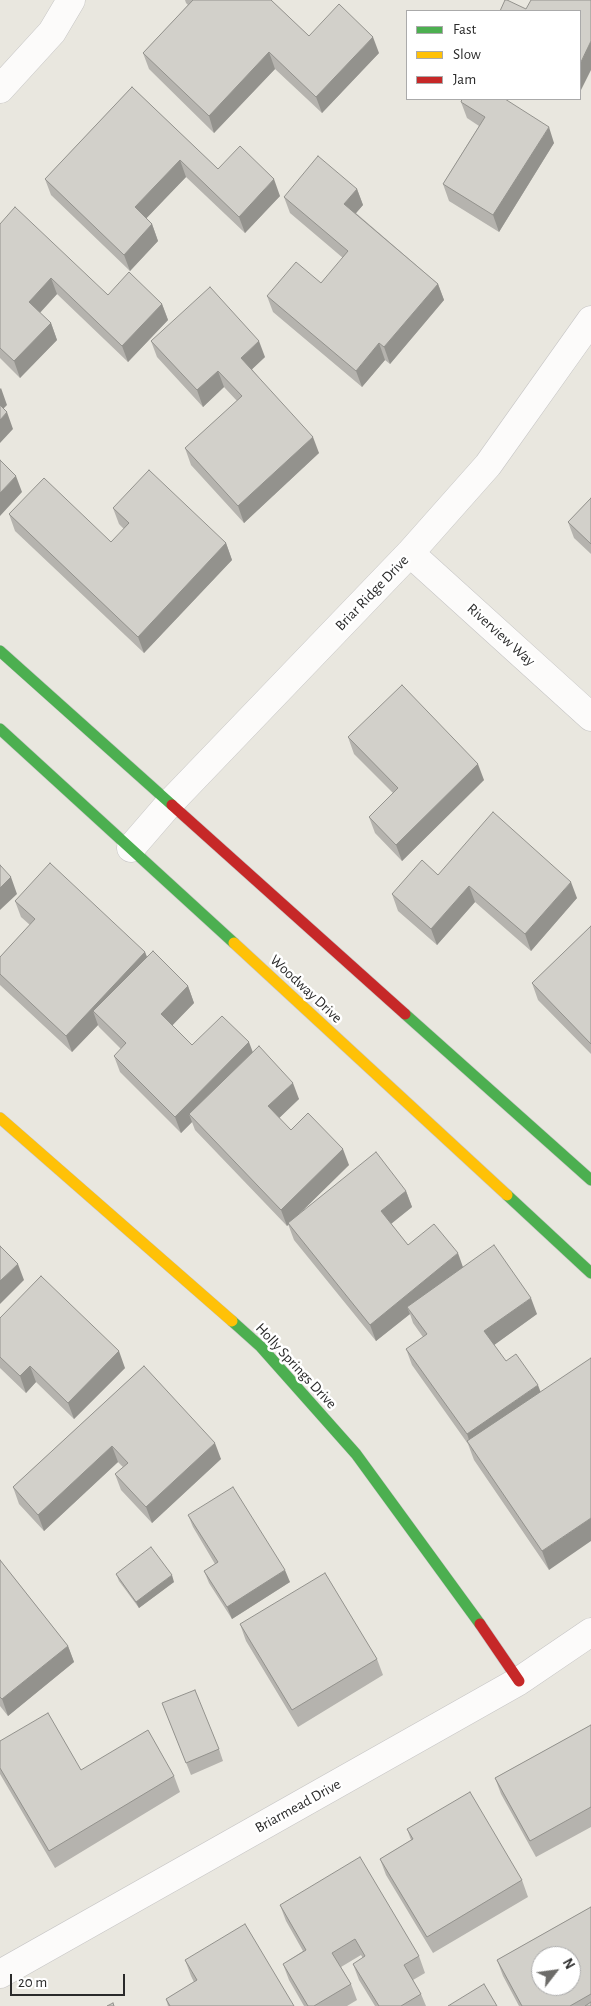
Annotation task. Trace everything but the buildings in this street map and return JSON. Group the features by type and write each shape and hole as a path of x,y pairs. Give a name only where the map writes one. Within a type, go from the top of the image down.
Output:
{"main road":[{"path":"0,651 591,1180"},
{"name":"Woodway Drive","path":"0,728 591,1273"},
{"name":"Holly Springs Drive","path":"0,1118 261,1347 356,1454 519,1681"}],"street":[{"path":"0,89 52,32 71,0"},
{"name":"Briar Ridge Drive","path":"131,848 169,804 410,553 488,465 591,320"},
{"name":"Riverview Way","path":"410,553 591,717"},
{"name":"Briarmead Drive","path":"1,1971 519,1681 591,1632"}],"traffic: fast":[{"path":"0,651 172,805"},
{"path":"0,729 234,943"},
{"path":"405,1014 591,1180"},
{"path":"507,1195 591,1273"},
{"path":"232,1321 261,1347 356,1454 480,1624"}],"traffic: slow":[{"path":"234,943 507,1195"},
{"path":"0,1118 232,1321"}],"traffic: jam":[{"path":"172,805 405,1014"},
{"path":"480,1624 519,1681"}]}
